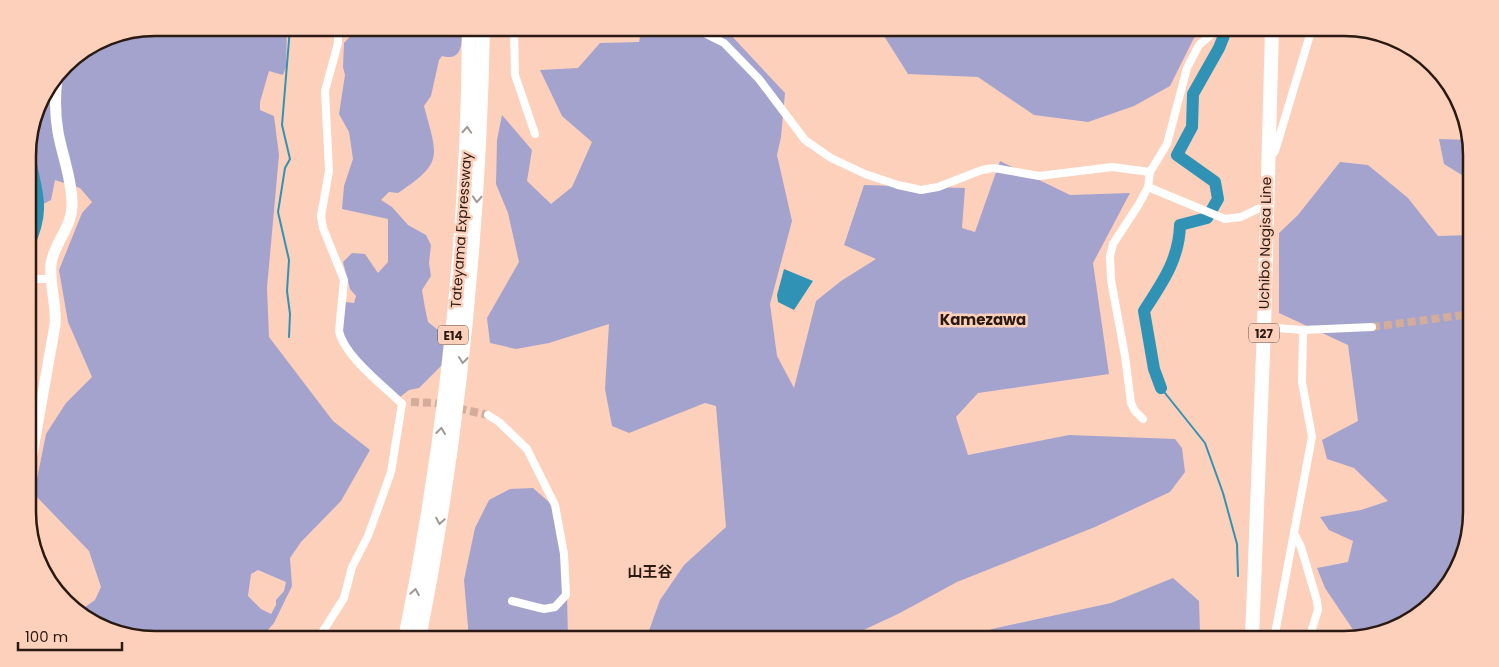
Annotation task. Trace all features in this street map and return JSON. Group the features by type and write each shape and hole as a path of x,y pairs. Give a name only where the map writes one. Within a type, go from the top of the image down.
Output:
{"highway":[{"name":"Tateyama Expressway","path":"407,631 437,465 452,346 462,230 468,108 469,36"},
{"name":"Tateyama Expressway","path":"421,631 449,466 464,348 475,231 481,111 482,36"},
{"name":"Uchibo Nagisa Line","path":"1252,630 1264,327 1272,36"}],"main road":[{"path":"36,432 56,325 57,309 50,279 51,262 71,217 72,206 72,192 58,130 57,88"}],"street":[{"path":"338,36 325,91 329,171 321,216 323,228 344,280 340,338 362,365 402,404"},
{"path":"514,36 515,75 535,134"},
{"path":"710,36 724,43 759,80 805,140 831,158 865,174 921,190 938,187 982,170 994,168 1039,176 1112,167 1150,172"},
{"path":"1143,419 1131,404 1126,356 1111,280 1110,256 1113,244 1148,187 1150,172 1167,144 1186,68 1199,45 1210,36"},
{"path":"1267,162 1276,151 1310,36"},
{"path":"1148,187 1216,217 1225,219 1241,217 1266,206"},
{"path":"37,279 50,279"},
{"path":"1264,327 1302,330 1372,327"},
{"path":"1276,630 1312,437 1302,382 1302,330"},
{"path":"402,404 411,402"},
{"path":"324,631 344,598 352,567 368,536 386,489 391,472 402,404"},
{"path":"488,415 499,422 527,449 555,505 564,554 566,595 555,607 544,609 512,601"},
{"path":"1294,533 1301,547 1317,601 1318,610 1312,630"}],"shaded area":[{"path":"287,36 286,67 283,75 269,71 260,102 260,110 274,116 279,155 267,288 269,337 333,421 370,450 341,501 301,542 290,558 292,586 274,623 267,631 140,630 110,622 85,607 95,600 101,587 89,551 36,496 36,484 46,434 66,403 92,377 68,322 59,270 82,213 92,202 80,188 55,180 51,200 37,207 37,147 40,124 56,89 71,71 89,56 110,45 140,37","holes":["258,570 286,582 284,591 276,600 276,605 271,614 261,609 248,596 251,574"]},
{"path":"351,36 462,36 458,53 449,57 442,56 439,60 431,96 424,106 432,136 434,157 424,173 413,182 398,193 389,192 381,200 392,207 408,225 426,235 431,245 429,263 431,276 422,290 428,322 443,334 447,344 442,365 419,388 409,390 400,397 346,351 341,322 346,302 354,303 356,296 350,289 343,262 352,253 365,254 378,273 388,262 388,219 342,209 344,186 353,159 349,132 339,114 345,75 343,67 344,43"},
{"path":"640,36 732,36 785,93 781,137 777,155 792,221 770,304 777,356 794,388 816,301 841,281 876,259 844,245 864,185 965,188 962,228 975,232 1000,161 1070,195 1130,193 1093,263 1109,374 978,393 956,417 968,455 1069,435 1175,439 1182,448 1185,472 1170,492 1095,527 957,582 898,614 863,630 649,631 660,600 684,565 726,527 716,406 705,403 629,433 612,426 605,389 609,324 549,343 516,349 490,343 487,318 519,262 508,213 496,184 497,140 502,115 532,150 527,181 551,204 572,187 592,142 562,116 540,70 578,68 600,43 639,42"},
{"path":"884,36 1195,36 1170,86 1134,106 1088,122 1034,115 978,77 908,74"},
{"path":"1439,139 1462,140 1463,176 1444,164"},
{"path":"1340,162 1368,165 1408,198 1438,236 1463,235 1463,512 1459,543 1447,571 1428,596 1410,611 1382,624 1367,628 1353,630 1325,588 1317,568 1348,562 1353,541 1329,530 1320,517 1361,510 1388,501 1354,468 1327,459 1322,440 1358,421 1348,345 1279,313 1279,233 1298,215"},
{"path":"784,269 813,281 794,310 778,302 777,295"},
{"path":"533,488 557,509 566,552 568,631 468,631 464,580 475,528 489,500 510,489"},
{"path":"1173,578 1199,601 1200,630 989,630 992,629 1111,603"}],"waterway":[{"path":"289,36 282,125 290,159 285,168 278,212 289,260 287,291 290,314 289,337"},
{"path":"1161,388 1154,369 1144,311 1163,281 1173,260 1179,238 1180,225 1207,218 1218,199 1215,182 1177,155 1192,127 1193,94 1224,36"},
{"path":"37,195 37,219"},
{"path":"1161,388 1205,443 1223,493 1237,544 1238,576"}],"tunnel":[{"path":"1372,327 1463,315"},
{"path":"411,402 434,403 488,415"}],"district":[{"name":"Kamezawa","path":"983,319"},
{"name":"山王谷","path":"650,571"}]}
